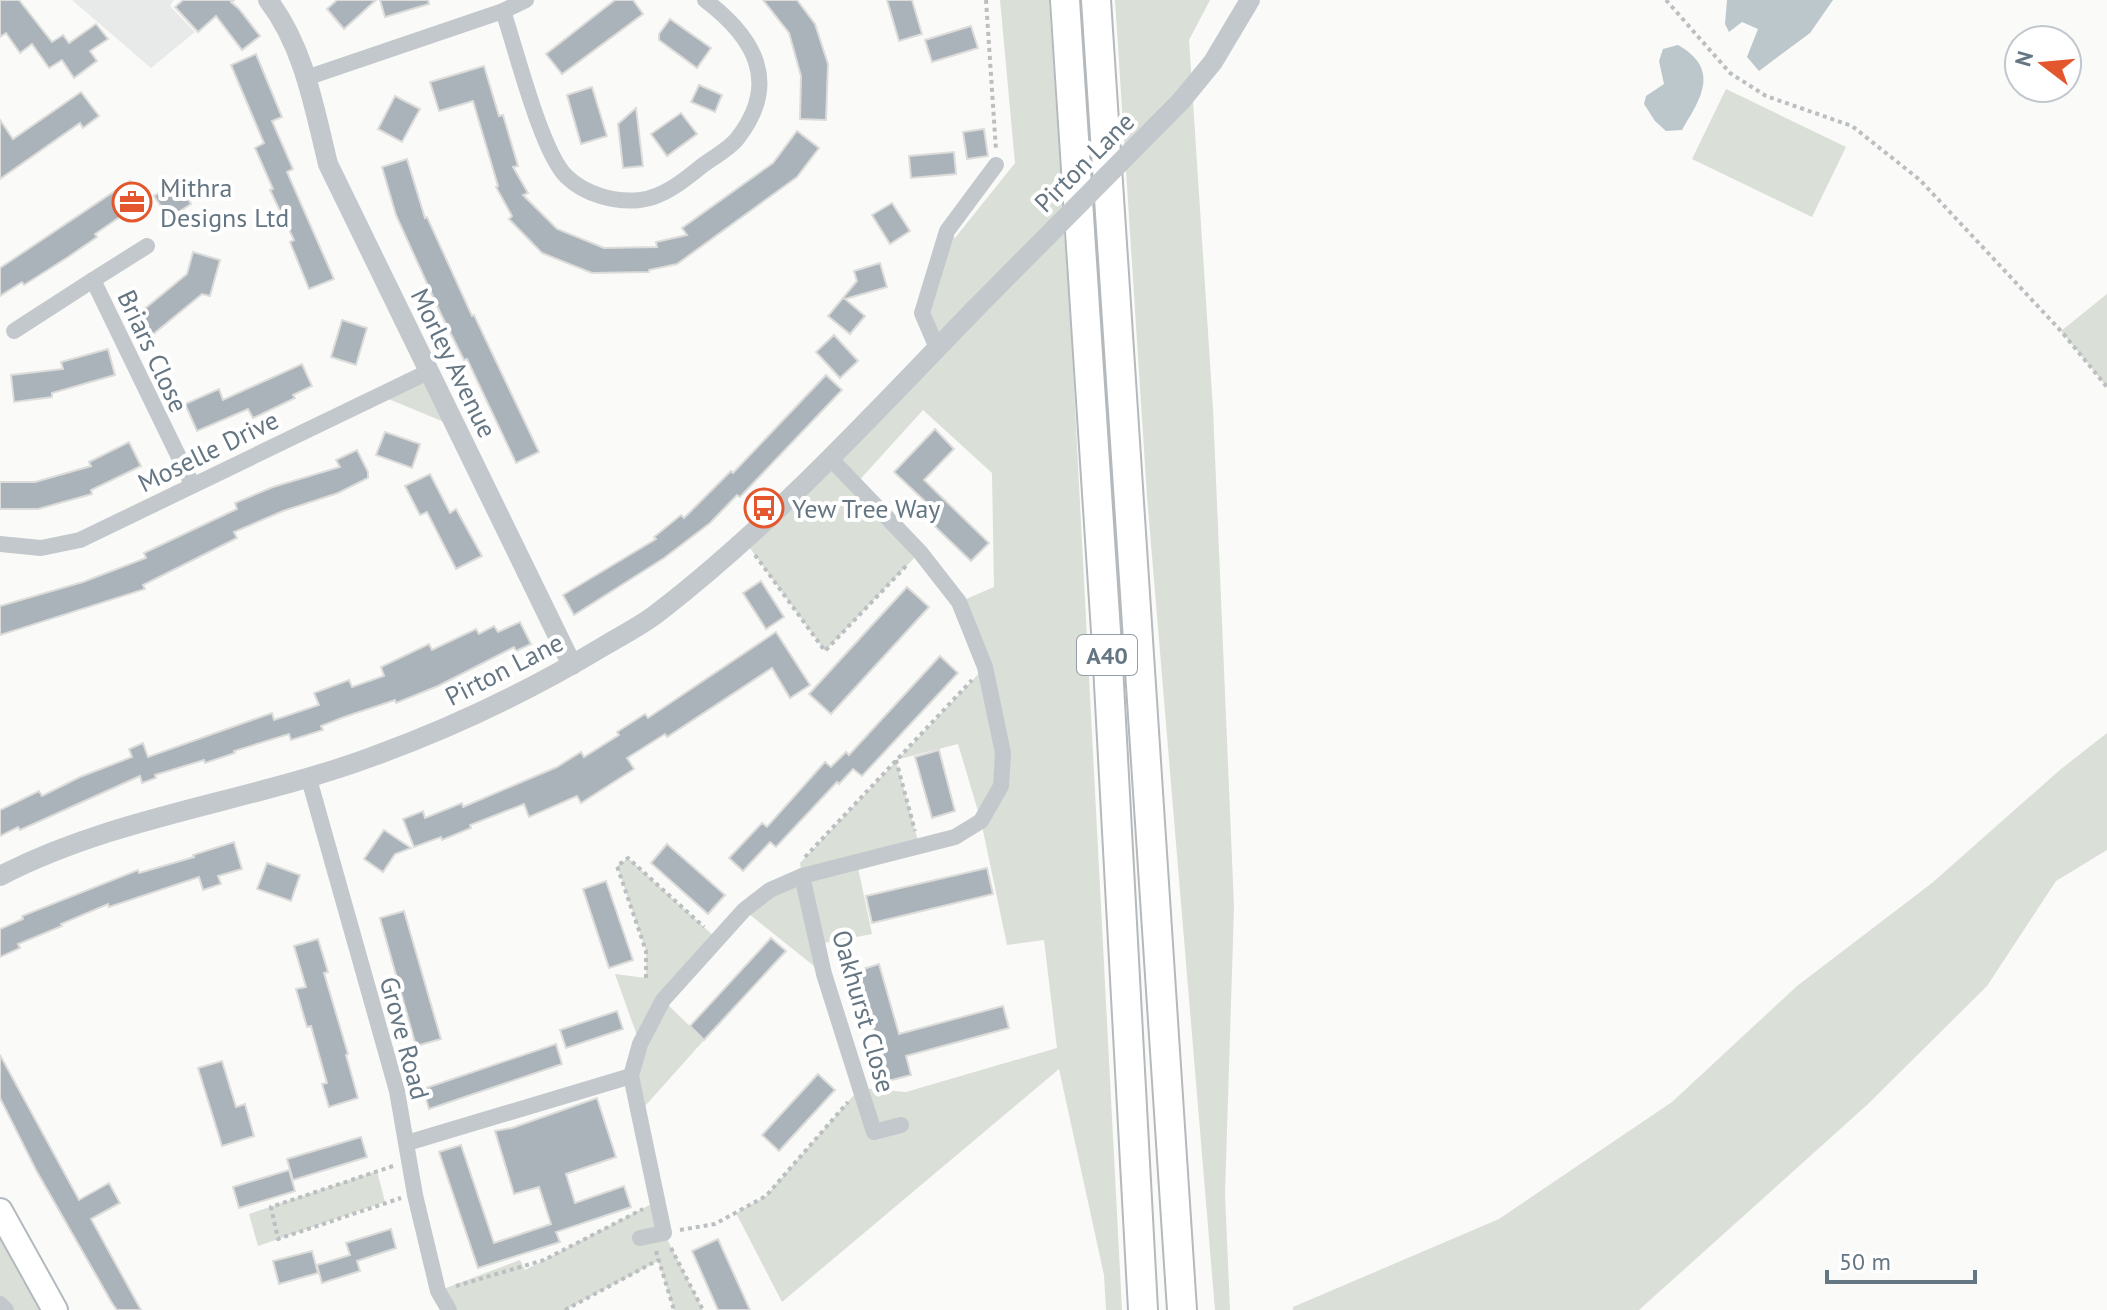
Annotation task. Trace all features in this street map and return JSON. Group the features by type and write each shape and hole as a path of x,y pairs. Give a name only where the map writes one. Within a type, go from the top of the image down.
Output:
{"highway":[{"name":"A40","path":"1065,0 1106,631 1143,1310"},
{"name":"A40","path":"1096,0 1182,1310"}],"main road":[{"path":"0,1211 55,1310"}],"street":[{"name":"Morley Avenue","path":"268,0 287,27 306,78 328,164 572,665"},
{"path":"306,78 503,11 526,0"},
{"path":"503,11 547,144 566,176 601,197 641,201 677,185 736,141 756,107 759,70 747,40 727,17 705,0"},
{"name":"Pirton Lane","path":"0,876 83,840 159,817 309,779 376,756 476,714 572,665 658,613 744,540 830,458 1181,101 1213,62 1250,0"},
{"path":"937,348 922,313 947,231 996,165"},
{"name":"Briars Close","path":"14,331 147,246"},
{"name":"Briars Close","path":"93,280 192,484"},
{"name":"Moselle Drive","path":"0,544 41,548 80,540 430,371"},
{"path":"652,1236 657,1201 631,1076 640,1044 663,1000 716,938 770,890 802,876 955,837 981,821 1001,786 1003,753 985,667 959,602 920,552 830,458"},
{"name":"Grove Road","path":"309,779 397,1091 415,1195 438,1291 449,1310"},
{"name":"Oakhurst Close","path":"802,876 824,974 874,1132 901,1125"},
{"path":"407,1143 631,1076"},
{"path":"0,1304 6,1310"}],"path":[{"path":"986,0 996,165"},
{"path":"1666,0 1730,73 1766,96 1852,126 1920,180 2061,331 2107,387"},
{"path":"744,540 825,651 920,552"},
{"path":"802,876 800,863 985,667"},
{"path":"896,760 920,848"},
{"path":"646,978 646,951 617,866 628,858 716,938"},
{"path":"652,1236 715,1224 766,1196 860,1088"},
{"path":"410,1160 271,1207 278,1239 385,1202 415,1195"},
{"path":"438,1291 544,1260 657,1201"},
{"path":"652,1236 674,1310"},
{"path":"652,1236 703,1310"},
{"path":"565,1310 658,1260"}],"shaded area":[{"path":"72,0 174,0 170,6 195,32 151,68"},
{"path":"1000,0 1049,0 1072,350 1122,1310 1106,1310 1104,1275 1059,1069 782,1302 736,1213 766,1196 860,1088 906,1092 1057,1048 1044,940 1007,945 981,821 958,744 898,760 985,667 959,602 994,587 992,473 923,410 856,484 920,552 825,651 744,540 937,348 922,313 947,231 955,238 1015,163"},
{"path":"1115,0 1210,0 1189,40 1213,409 1234,907 1225,1194 1230,1310 1215,1310 1147,496"},
{"path":"1727,0 1833,0 1810,33 1759,71 1747,57 1758,29 1742,22 1729,32 1725,24"},
{"path":"1678,45 1699,64 1703,84 1696,106 1682,130 1666,131 1644,104 1646,96 1664,84 1659,61 1663,49"},
{"path":"1726,89 1846,147 1812,217 1692,159"},
{"path":"2107,294 2107,387 2061,331"},
{"path":"430,371 456,427 379,395"},
{"path":"2107,733 2107,850 2056,881 1987,986 1868,1104 1639,1310 1293,1310 1293,1307 1499,1219 1672,1102 1797,986 1932,883 2061,769"},
{"path":"896,761 920,848 857,863 872,934 818,944 824,974 744,910 802,877 800,863"},
{"path":"628,858 716,938 663,1000 704,1040 638,1114 640,1044 615,974 646,978 646,951 617,866"},
{"path":"377,1171 385,1202 258,1246 249,1214"},
{"path":"657,1201 664,1233 703,1310 674,1310 658,1261 565,1310 449,1310 438,1291 520,1260 525,1270"},
{"path":"0,1211 55,1310 6,1310 0,1304"}],"building":[{"path":"0,0 19,0 52,42 63,35 69,43 96,24 108,39 90,51 97,61 74,78 62,60 49,68 32,44 20,53 6,33 0,37"},
{"path":"183,0 234,0 231,2 260,36 242,50 216,16 198,32 175,7"},
{"path":"337,0 376,0 344,29 327,9"},
{"path":"380,0 428,0 429,4 385,17"},
{"path":"615,0 633,0 643,14 562,74 546,54"},
{"path":"763,0 797,0 815,24 828,64 826,120 800,119 801,76 789,33"},
{"path":"887,0 912,0 922,34 899,41"},
{"path":"670,19 711,48 697,68 659,40 659,34"},
{"path":"971,26 978,48 932,62 925,40"},
{"path":"256,54 282,117 272,121 293,169 287,172 334,279 309,289 290,242 294,240 270,190 273,189 255,148 264,143 231,65"},
{"path":"484,66 518,166 513,167 528,193 523,195 557,229 604,248 657,247 656,242 687,235 682,228 773,163 797,131 819,148 797,177 677,264 649,272 592,273 542,253 509,219 512,216 496,187 473,101 439,111 430,82"},
{"path":"699,85 722,95 715,112 691,102"},
{"path":"592,87 607,136 581,144 567,95"},
{"path":"81,92 99,116 83,128 80,123 0,179 0,120 13,139"},
{"path":"395,96 420,109 402,142 378,129"},
{"path":"636,108 643,166 623,168 618,124"},
{"path":"681,113 697,134 667,156 651,134"},
{"path":"984,129 988,156 967,159 963,132"},
{"path":"954,152 956,174 911,178 909,156"},
{"path":"407,159 425,218 539,452 516,463 467,359 464,360 440,312 396,215 382,167"},
{"path":"130,181 143,201 68,257 0,296 0,268"},
{"path":"176,181 191,204 169,218 154,196"},
{"path":"892,203 910,231 890,244 872,215"},
{"path":"193,252 220,260 210,296 202,294 152,335 136,316 187,274"},
{"path":"880,263 887,287 845,299 865,316 850,334 828,316 857,281 854,271"},
{"path":"342,320 367,328 356,365 331,357"},
{"path":"834,335 858,361 840,378 816,352"},
{"path":"108,349 115,375 52,393 52,397 14,402 11,375 63,369 61,362"},
{"path":"302,364 312,386 293,395 295,398 253,418 248,409 197,431 185,404 219,389 223,400"},
{"path":"826,375 842,390 740,497 737,495 710,523 664,558 574,615 563,595 656,539 654,537 681,515 684,518 731,471 733,473"},
{"path":"935,429 954,449 924,480 989,543 971,561 921,513 929,505 894,472"},
{"path":"385,432 420,444 412,468 376,455"},
{"path":"129,442 141,466 91,490 92,494 38,509 0,509 0,482 35,482 91,466 89,462"},
{"path":"357,450 368,478 338,493 283,511 234,532 237,538 143,585 145,589 0,635 0,606 83,582 146,558 144,553 237,509 235,503 273,487 340,467 336,460"},
{"path":"430,474 450,513 456,509 482,556 456,569 427,512 420,515 405,486"},
{"path":"761,581 784,617 766,629 743,593"},
{"path":"907,587 929,607 831,714 809,694"},
{"path":"520,622 531,644 516,651 514,647 438,686 396,703 395,700 344,717 321,726 323,730 291,740 289,734 205,763 204,760 155,775 156,778 142,783 140,776 0,836 0,810 39,791 42,796 132,757 129,749 143,743 148,757 272,713 274,720 319,705 314,693 349,680 352,687 384,676 381,667 429,644 432,650 476,629 479,634 494,626 498,632"},
{"path":"776,632 810,685 790,698 772,668 667,737 665,734 627,758 634,769 581,803 577,796 529,817 524,804 470,825 471,828 442,840 441,837 414,847 403,819 423,811 425,818 462,803 463,807 557,767 581,752 584,757 619,735 617,732 645,714 648,718"},
{"path":"940,656 958,673 862,776 853,769 776,847 770,842 743,871 729,858 762,823 767,827 825,762 831,767 846,752 849,755"},
{"path":"939,750 955,811 932,818 915,757"},
{"path":"384,830 411,848 395,854 383,872 364,859"},
{"path":"234,842 242,869 218,876 221,884 203,890 199,877 109,907 108,904 18,944 20,948 0,957 0,929 23,919 22,916 138,870 139,873 194,857"},
{"path":"667,844 725,895 708,914 651,863"},
{"path":"267,863 300,875 291,901 257,889"},
{"path":"987,868 993,894 872,923 866,896"},
{"path":"606,881 633,960 609,968 583,889"},
{"path":"404,911 441,1039 416,1046 380,918"},
{"path":"771,938 786,951 704,1040 690,1026"},
{"path":"318,939 328,972 324,973 358,1098 329,1107 322,1084 327,1083 311,1026 307,1027 296,989 306,987 294,946"},
{"path":"879,964 899,1034 1003,1006 1009,1028 906,1056 911,1075 888,1081 857,971"},
{"path":"617,1011 623,1029 566,1048 560,1030"},
{"path":"556,1044 562,1064 429,1109 423,1089"},
{"path":"0,1055 79,1200 109,1183 120,1203 91,1219 141,1310 117,1310 36,1170 0,1098"},
{"path":"222,1061 236,1107 245,1104 254,1136 222,1146 198,1068"},
{"path":"818,1074 835,1090 779,1151 762,1135"},
{"path":"597,1098 616,1157 566,1174 575,1203 624,1186 631,1207 556,1232 560,1242 478,1268 439,1152 461,1145 494,1243 551,1224 539,1187 514,1194 495,1131"},
{"path":"361,1137 367,1157 293,1180 287,1159"},
{"path":"289,1170 295,1191 239,1208 233,1187"},
{"path":"391,1229 396,1248 357,1261 360,1271 322,1283 317,1265 350,1255 346,1243"},
{"path":"718,1239 750,1310 718,1310 692,1251"},
{"path":"312,1251 318,1273 279,1284 273,1261"}],"place":[{"name":"Mithra Designs Ltd","path":"132,202"},
{"name":"Yew Tree Way","path":"764,508"}]}
